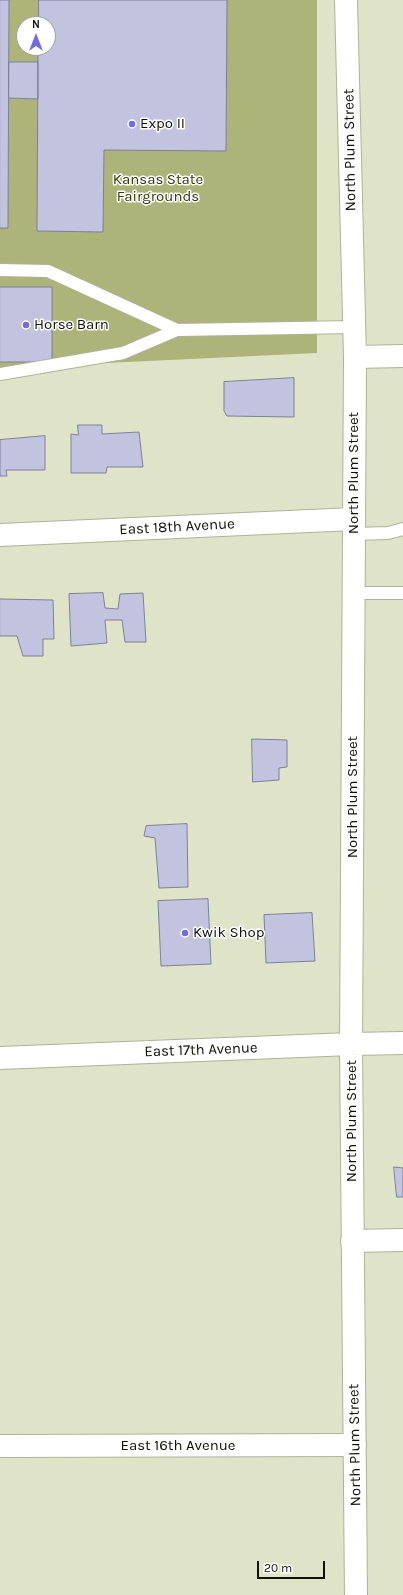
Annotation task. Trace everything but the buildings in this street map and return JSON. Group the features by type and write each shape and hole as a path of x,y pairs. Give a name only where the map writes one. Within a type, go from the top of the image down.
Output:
{"street":[{"name":"North Plum Street","path":"346,0 355,357 351,1044 356,1595"},
{"path":"355,357 403,356"},
{"name":"East 18th Avenue","path":"0,535 354,526"},
{"name":"East 17th Avenue","path":"0,1058 403,1043"},
{"path":"352,1241 403,1240"},
{"name":"East 16th Avenue","path":"0,1446 355,1445"}],"lane":[{"path":"0,270 48,270 177,330"},
{"path":"0,374 123,353 177,330 354,327"},
{"path":"354,526 388,533 403,529"},
{"path":"354,593 403,593"}],"green space":[{"name":"Kansas State Fairgrounds","path":"0,0 317,0 317,353 0,368"}],"place":[{"name":"Expo II","path":"132,124"},
{"name":"Horse Barn","path":"26,325"},
{"name":"Kwik Shop","path":"185,933"}]}
